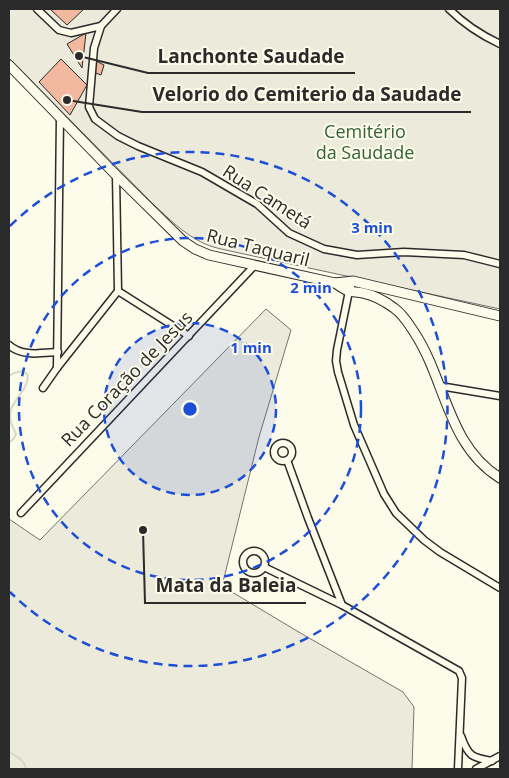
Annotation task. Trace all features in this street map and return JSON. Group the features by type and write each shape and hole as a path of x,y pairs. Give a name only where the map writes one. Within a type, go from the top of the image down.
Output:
{"street":[{"path":"37,9 59,30 70,33 101,26"},
{"name":"Rua Cametá","path":"117,9 101,26 94,48 89,106 95,120 118,136 202,172 257,204 289,233 324,249 357,255 404,252 464,255 500,264"},
{"path":"449,9 459,19 500,44"},
{"name":"Rua Taquaril","path":"9,65 116,175 183,241 195,249 209,255 254,266 335,283 349,291 375,298 401,314 419,340 440,386 450,414 464,441 481,463 500,478"},
{"path":"57,368 60,117"},
{"path":"43,388 118,291 116,175"},
{"name":"Rua Coração de Jesus","path":"20,513 254,266"},
{"path":"335,283 353,282 500,316"},
{"path":"353,282 349,291 336,361 340,384 354,425 384,494 396,513 424,540 440,552 500,588"},
{"path":"118,291 189,336"},
{"path":"9,345 13,349 24,353 58,352"},
{"path":"440,386 500,396"},
{"path":"287,460 342,605"},
{"path":"264,567 342,605 459,672 462,678 458,769"},
{"path":"460,734 465,749 471,755 478,759 492,761"},
{"path":"476,769 500,756"}],"green space":[{"name":"Cemitério da Saudade","path":"9,9 500,9 500,309 209,246 189,235 153,204 9,58"},
{"path":"266,309 291,330 259,437 222,586 403,692 414,707 412,769 9,769 9,519 40,540"}],"building":[{"path":"50,9 84,9 67,25"},
{"path":"86,33 82,68 67,44"},
{"path":"61,59 87,85 70,115 39,82"},
{"path":"94,60 104,65 101,75 93,72"}],"waterway":[{"path":"9,376 23,371 28,375 27,382 11,409 11,422 16,434 9,443"},
{"path":"9,752 22,761 26,769"}],"place":[{"name":"Lanchonte Saudade","path":"79,56"},
{"name":"Velorio do Cemiterio da Saudade","path":"67,100"},
{"name":"Mata da Baleia","path":"143,530"}]}
